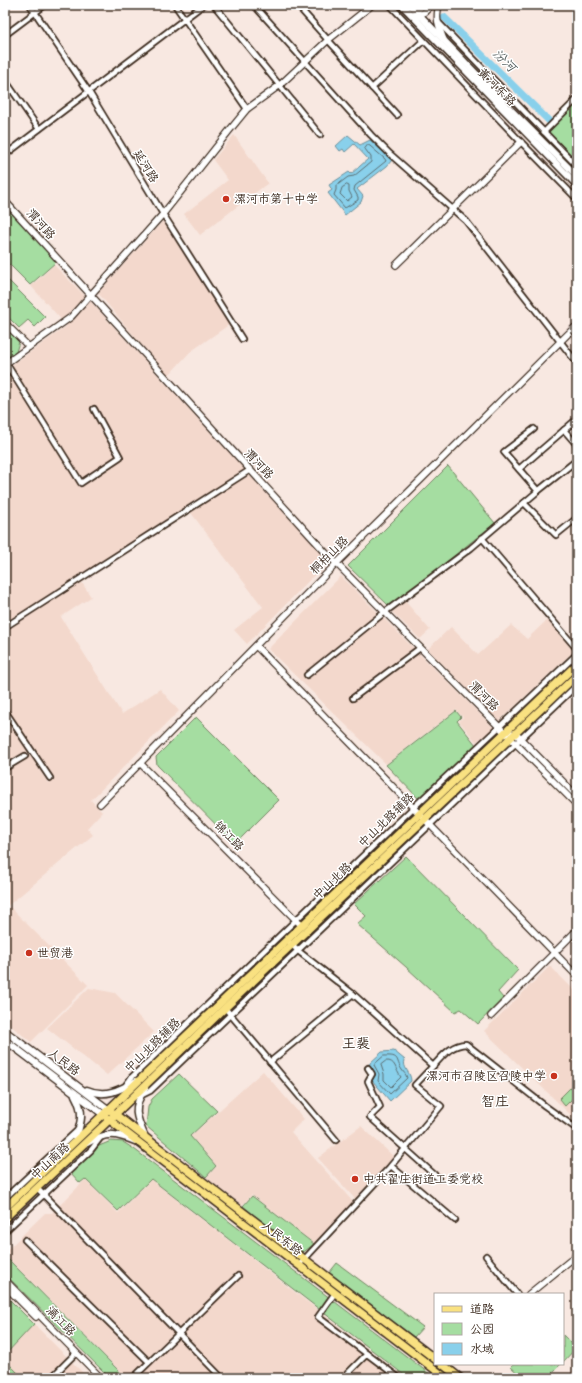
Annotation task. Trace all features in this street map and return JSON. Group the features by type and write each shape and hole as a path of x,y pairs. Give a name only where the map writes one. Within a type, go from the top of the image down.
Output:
{"main road":[{"name":"黄河东路","path":"402,5 577,185"},
{"name":"黄河东路","path":"410,5 577,176"},
{"name":"中山北路","path":"148,1078 227,1011 295,947 425,819 505,732 577,664"},
{"name":"中山北路","path":"109,1115 148,1078 284,937 425,819 516,738 577,675"},
{"name":"人民路","path":"5,1031 78,1086 109,1115"},
{"name":"人民路","path":"5,1040 73,1092 109,1115"},
{"path":"78,1086 98,1094 108,1093 120,1090 148,1078"},
{"path":"143,1141 136,1110 148,1078"},
{"path":"73,1092 82,1110 78,1130 78,1144 112,1135 122,1135 143,1141"},
{"name":"人民东路","path":"109,1115 299,1265 446,1378"},
{"name":"中山南路","path":"5,1208 109,1115"},
{"name":"人民东路","path":"143,1141 305,1259 434,1357"},
{"name":"中山南路","path":"5,1218 32,1183"},
{"path":"444,1365 460,1378"}],"street":[{"name":"延河路","path":"30,5 89,92 162,214 242,340"},
{"path":"5,35 45,5"},
{"path":"175,5 247,109"},
{"path":"5,155 202,5"},
{"path":"214,5 320,135"},
{"path":"254,5 371,135 390,154 466,221 577,363"},
{"path":"297,5 397,115"},
{"path":"94,409 120,457 81,483 6,364 71,317 162,214 247,109 280,85 328,40 372,5"},
{"path":"390,5 423,41 577,199"},
{"path":"418,14 423,5"},
{"path":"407,24 418,14 432,5"},
{"path":"439,5 437,22 444,41"},
{"path":"437,22 577,166"},
{"path":"372,88 423,41"},
{"path":"5,80 39,130"},
{"path":"544,132 577,99"},
{"path":"396,265 521,142"},
{"name":"渭河路","path":"5,201 337,564 505,732 516,738 573,795 577,805"},
{"path":"5,323 28,347"},
{"name":"桐柏山路","path":"100,804 337,564 577,325"},
{"path":"519,469 577,419"},
{"path":"534,429 504,452 538,491"},
{"path":"564,430 577,445"},
{"path":"307,676 385,612 482,538 577,460"},
{"path":"5,627 250,470"},
{"path":"524,503 556,535 577,518"},
{"path":"482,538 577,649"},
{"path":"256,646 577,976"},
{"path":"353,698 420,648"},
{"name":"中山北路辅路","path":"299,923 414,807 577,654"},
{"path":"516,738 577,685"},
{"path":"5,712 50,778"},
{"path":"5,768 25,756"},
{"name":"锦江路","path":"140,763 299,923"},
{"path":"491,1016 577,930"},
{"path":"284,937 353,994 432,1066"},
{"name":"中山北路辅路","path":"125,1087 131,1078 284,937"},
{"path":"270,1062 353,994"},
{"path":"140,1096 150,1091 227,1011 336,1140"},
{"path":"299,1265 391,1166 441,1106 415,1085 449,1049 457,1045 466,1044 545,1106 577,1128"},
{"path":"368,1068 372,1074 368,1081 380,1107 370,1117 438,1178"},
{"path":"5,1198 32,1183 64,1143 78,1130"},
{"path":"5,1231 91,1150 101,1137"},
{"path":"391,1166 454,1220"},
{"path":"32,1183 222,1378"},
{"path":"25,1240 149,1362"},
{"path":"530,1293 577,1255"},
{"path":"486,1256 515,1293"},
{"path":"133,1378 238,1276"},
{"name":"漓江路","path":"5,1280 96,1378"},
{"name":"漓江路","path":"5,1286 101,1378"},
{"path":"335,1293 318,1317 399,1378"},
{"path":"51,1378 75,1354"},
{"path":"342,1378 367,1354"},
{"path":"437,1371 442,1365"}],"shaded area":[{"name":"漯河市第十中学","path":"234,135 268,183 200,235 184,214 228,180 213,160"},
{"path":"163,221 230,324 190,352 168,376 98,293"},
{"path":"54,265 90,301 328,561 247,644 234,630 263,607 188,509 78,576 91,597 61,617 122,714 160,689 179,711 91,800 102,812 87,828 93,835 5,908 5,733 13,729 48,783 51,781 14,727 5,732 5,370 67,326 31,286"},
{"path":"341,576 494,728 476,742 459,721 463,717 456,710 386,764 268,649"},
{"path":"405,601 430,630 420,639 392,612"},
{"path":"547,620 574,651 499,721 428,649 451,627 478,655 511,625 527,639"},
{"name":"世贸港","path":"10,907 88,985 31,1042 5,1021 5,912"},
{"name":"漯河市召陵区召陵中学","path":"550,966 577,993 577,1121 484,1031"},
{"path":"89,988 115,993 154,1032 107,1075 47,1028"},
{"path":"263,1071 304,1119 291,1132 354,1203 315,1244 252,1195 242,1205 206,1178 217,1166 191,1136"},
{"name":"中共翟庄街道工委党校","path":"361,1126 394,1157 356,1200 318,1158"},
{"path":"85,1180 118,1213 151,1180 405,1378 127,1378 5,1255 5,1252 45,1213 52,1213"},
{"path":"34,1324 88,1378 23,1378 5,1360 5,1356"}],"green space":[{"path":"577,103 577,160 548,132"},
{"path":"5,206 56,262 30,285 5,260"},
{"path":"5,277 45,317 35,327 28,320 19,328 5,314"},
{"path":"5,328 19,342 16,352 5,359"},
{"path":"448,466 495,523 390,607 348,566"},
{"path":"456,711 461,717 457,721 476,745 419,799 386,765"},
{"path":"196,717 279,800 235,844 157,765 156,757"},
{"path":"406,856 518,970 498,992 503,998 478,1024 461,1009 455,1012 357,924 366,916 354,904"},
{"path":"179,1074 217,1111 190,1136 216,1166 206,1177 146,1126 148,1107 152,1099"},
{"path":"577,1081 577,1094 565,1106 559,1099"},
{"path":"111,1141 123,1142 134,1149 435,1378 408,1378 151,1179 118,1211 85,1179 80,1183 71,1173 99,1146"},
{"path":"252,1196 314,1244 302,1252 243,1206"},
{"path":"5,1256 126,1378 110,1378 5,1274"},
{"path":"337,1263 423,1327 414,1337 329,1273"},
{"path":"5,1295 34,1324 5,1355"},
{"path":"564,1336 576,1348 564,1361"},
{"path":"5,1360 23,1378 5,1378"},
{"path":"513,1365 560,1365 547,1378 523,1378 511,1367"}],"water":[{"path":"348,135 360,145 370,140 392,160 387,166 357,189 363,196 361,202 345,215 328,193 332,190 329,185 349,172 351,174 368,159 354,144 345,152 343,149 340,151 336,146"},
{"path":"394,1051 405,1060 404,1063 410,1075 411,1081 390,1101 371,1079 376,1075 369,1066 370,1063 382,1052"}],"waterway":[{"name":"汾河","path":"444,17 549,121"}],"place":[{"name":"漯河市第十中学","path":"226,199"},
{"name":"世贸港","path":"29,953"},
{"name":"漯河市召陵区召陵中学","path":"554,1076"},
{"name":"中共翟庄街道工委党校","path":"355,1179"}],"district":[{"name":"王裴","path":"356,1043"},
{"name":"智庄","path":"495,1101"}]}
